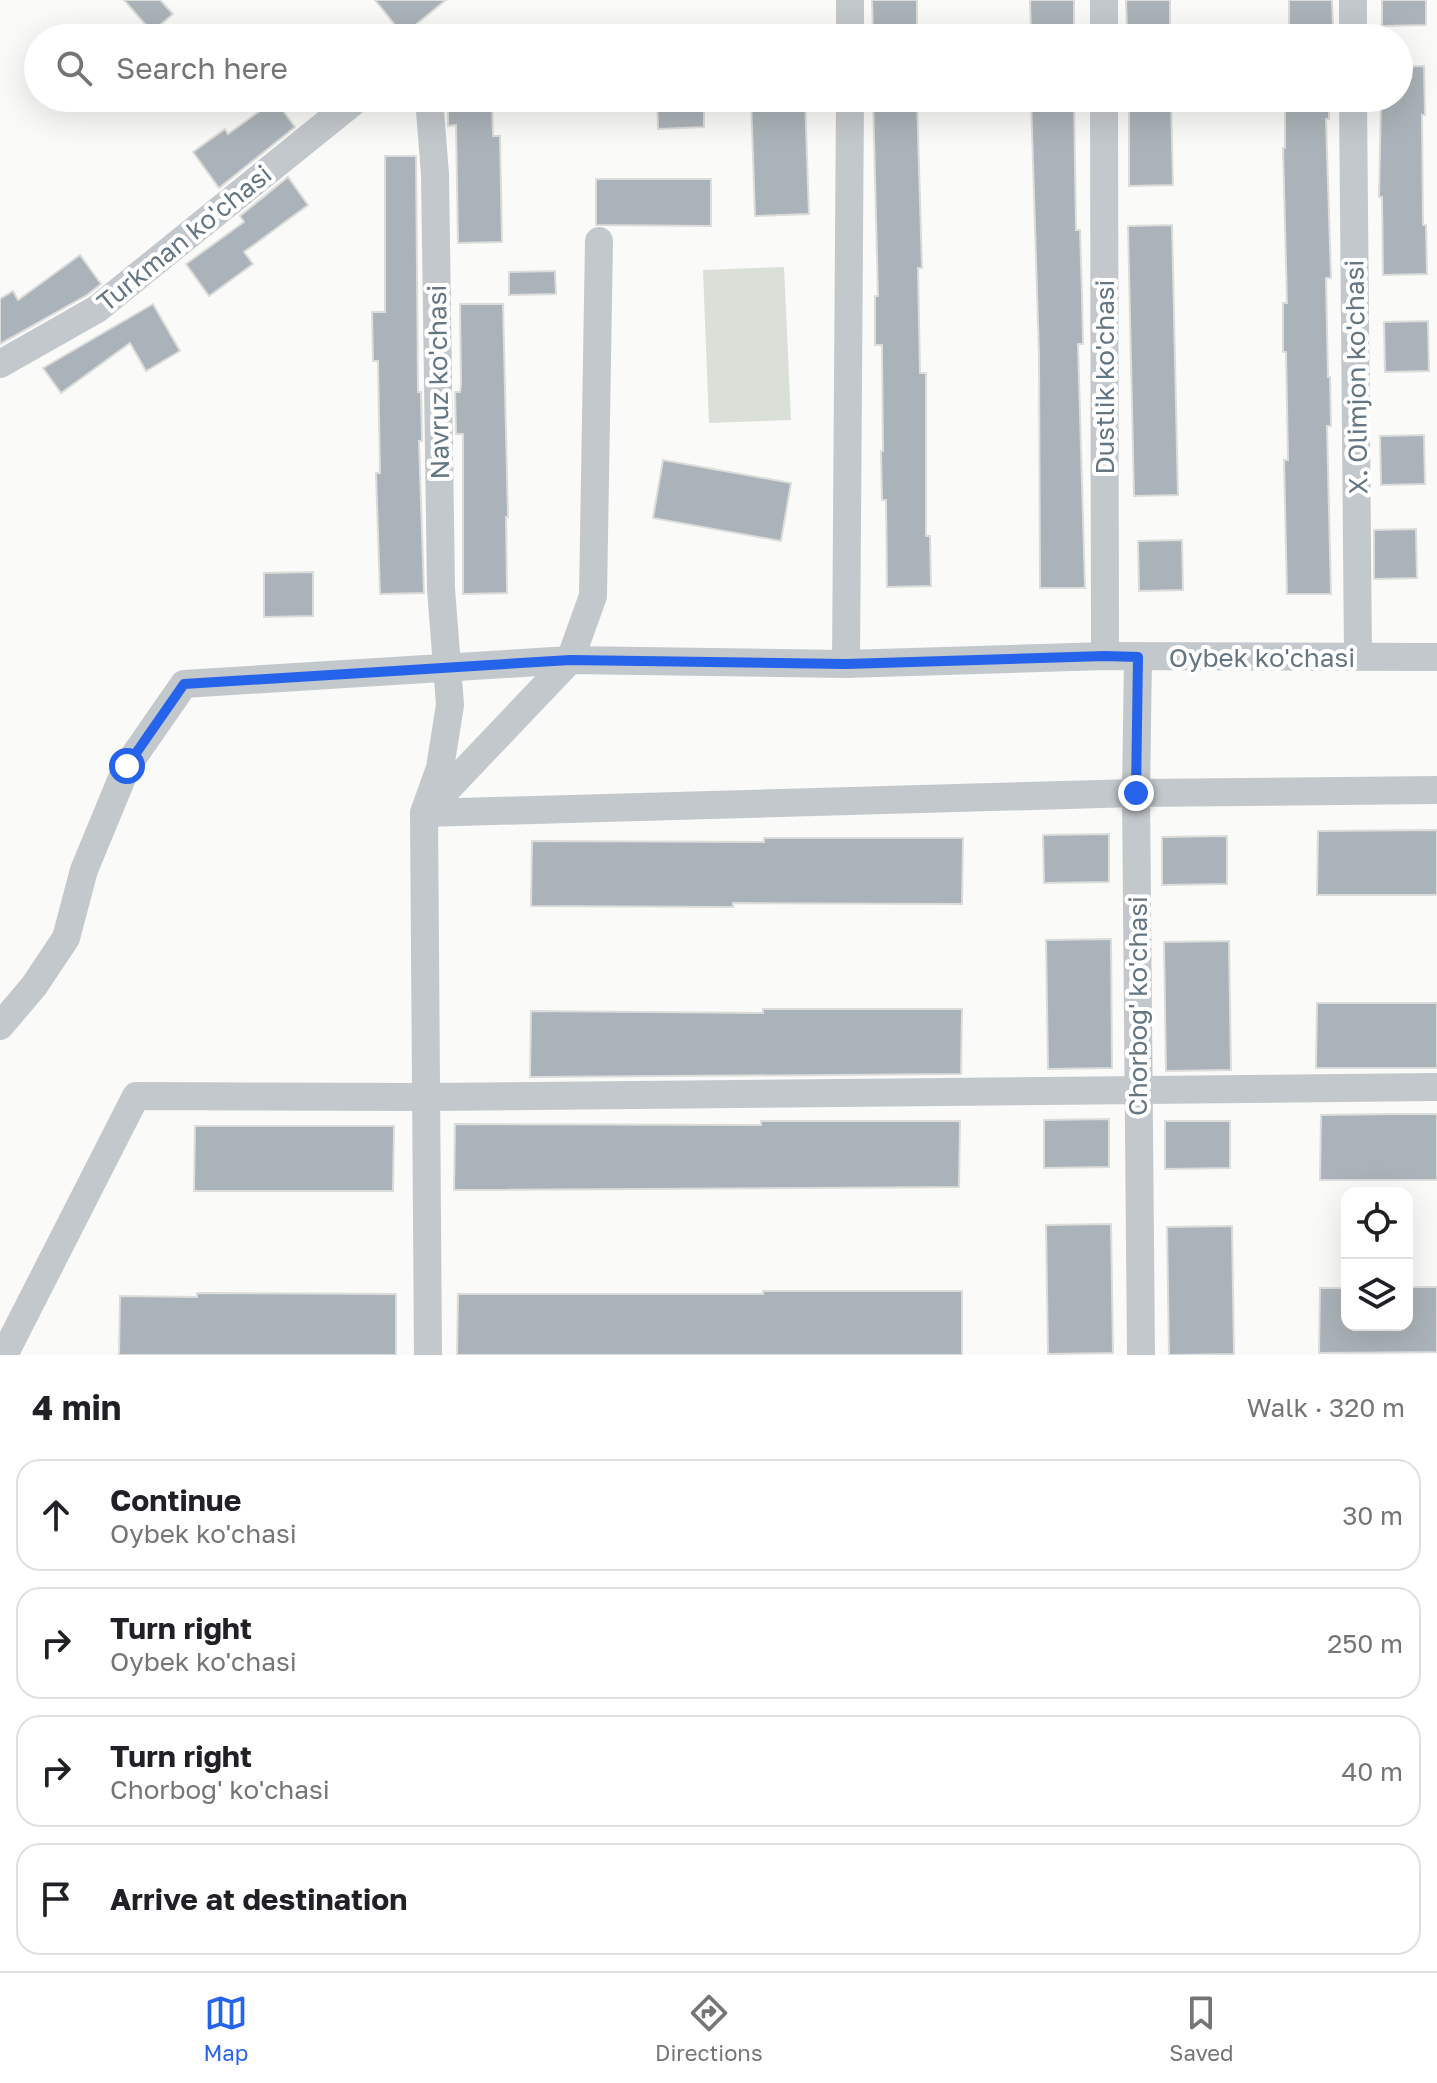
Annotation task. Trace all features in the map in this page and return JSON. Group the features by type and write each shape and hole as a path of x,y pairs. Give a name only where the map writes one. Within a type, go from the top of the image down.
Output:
{"street":[{"path":"850,0 850,24"},
{"path":"1104,0 1104,24"},
{"path":"1353,0 1353,24"},
{"name":"Turkman ko'chasi","path":"0,364 97,309 341,112"},
{"name":"Navruz ko'chasi","path":"428,1355 424,813 440,768 450,705 441,589 435,174 430,112"},
{"path":"846,664 850,112"},
{"name":"Dustlik ko'chasi","path":"1104,112 1105,656"},
{"name":"X. Olimjon ko'chasi","path":"1353,112 1358,656"},
{"path":"424,813 570,660 593,596 599,241"},
{"name":"Oybek ko'chasi","path":"0,1026 34,986 66,938 84,870 127,766 184,684 570,660 846,664 1105,656 1437,657"},
{"name":"Chorbog' ko'chasi","path":"1138,657 1136,793 1141,1355"},
{"path":"424,813 1136,793 1437,790"},
{"path":"4,1355 136,1096 426,1097 1437,1087"}],"shaded area":[{"path":"784,267 791,420 709,423 703,270"}],"building":[{"path":"124,0 160,0 173,14 161,24 145,24"},
{"path":"375,0 446,0 417,24 394,24"},
{"path":"872,0 917,0 917,24 873,24"},
{"path":"1030,0 1074,0 1074,24 1031,24"},
{"path":"1126,0 1170,0 1170,24 1127,24"},
{"path":"1289,0 1332,0 1333,24 1289,24"},
{"path":"1382,0 1426,0 1426,25 1382,24"},
{"path":"1413,66 1424,66 1423,225 1426,225 1427,274 1383,275 1382,197 1379,197 1381,112 1413,112"},
{"path":"258,112 284,112 295,127 219,188 193,152 225,129 228,134"},
{"path":"448,112 492,112 493,136 500,136 502,242 458,243 456,125 448,126"},
{"path":"657,112 704,112 704,127 658,129"},
{"path":"751,112 805,112 809,214 755,216"},
{"path":"873,112 917,112 922,268 918,268 920,373 926,373 926,536 930,536 931,586 887,587 886,500 882,500 882,345 875,345 875,296 878,296"},
{"path":"1031,112 1074,112 1076,230 1080,230 1082,295 1083,344 1078,344 1085,588 1040,588 1039,355"},
{"path":"1129,112 1171,112 1173,185 1129,186"},
{"path":"1285,112 1329,112 1329,119 1326,119 1331,278 1326,278 1331,426 1327,426 1331,594 1287,594 1284,460 1288,460 1286,352 1283,352 1283,303 1287,303"},
{"path":"385,156 416,156 424,593 380,594 376,473 380,473 378,361 373,361 372,312 385,312"},
{"path":"288,177 308,205 244,252 253,264 209,296 186,264 244,222 240,216"},
{"path":"596,179 711,179 711,226 596,225"},
{"path":"1172,225 1178,495 1134,496 1128,226"},
{"path":"80,255 101,284 0,344 0,299 13,291 18,300"},
{"path":"555,271 556,294 509,295 509,272"},
{"path":"153,304 180,351 146,371 130,343 61,393 43,368"},
{"path":"460,304 503,304 507,593 463,594 463,434 456,434 455,392 460,392 461,384"},
{"path":"1428,321 1429,371 1385,372 1384,322"},
{"path":"1424,435 1425,484 1381,485 1380,436"},
{"path":"663,460 791,483 781,541 653,518"},
{"path":"1416,529 1417,578 1374,579 1374,530"},
{"path":"1182,540 1183,590 1139,591 1138,541"},
{"path":"313,572 313,616 264,617 264,573"},
{"path":"1437,830 1437,895 1317,895 1318,831"},
{"path":"1109,834 1109,882 1044,883 1043,835"},
{"path":"1227,836 1227,884 1162,885 1162,837"},
{"path":"764,838 963,838 962,904 531,906 532,841 764,842"},
{"path":"1111,939 1112,1068 1048,1069 1046,940"},
{"path":"1229,941 1231,1070 1166,1071 1164,942"},
{"path":"1317,1003 1437,1003 1437,1068 1316,1068"},
{"path":"763,1009 962,1009 961,1074 530,1077 531,1011 763,1013"},
{"path":"1437,1114 1437,1180 1320,1180 1321,1115"},
{"path":"1109,1119 1109,1167 1044,1168 1044,1120"},
{"path":"761,1121 960,1121 959,1187 454,1190 455,1124 761,1125"},
{"path":"1165,1121 1230,1121 1230,1168 1165,1169"},
{"path":"195,1126 394,1126 393,1191 194,1191"},
{"path":"1111,1224 1113,1353 1048,1354 1046,1225"},
{"path":"1232,1226 1234,1354 1169,1355 1167,1227"},
{"path":"1413,1287 1437,1287 1437,1352 1319,1353 1320,1288 1341,1288 1341,1331 1413,1331"},
{"path":"763,1291 962,1291 962,1355 457,1355 458,1294 763,1294"},
{"path":"197,1293 396,1294 396,1355 119,1355 120,1296 197,1297"}],"route":[{"path":"127,766 184,684 570,660 846,664 1105,656 1138,657 1136,793"}]}
